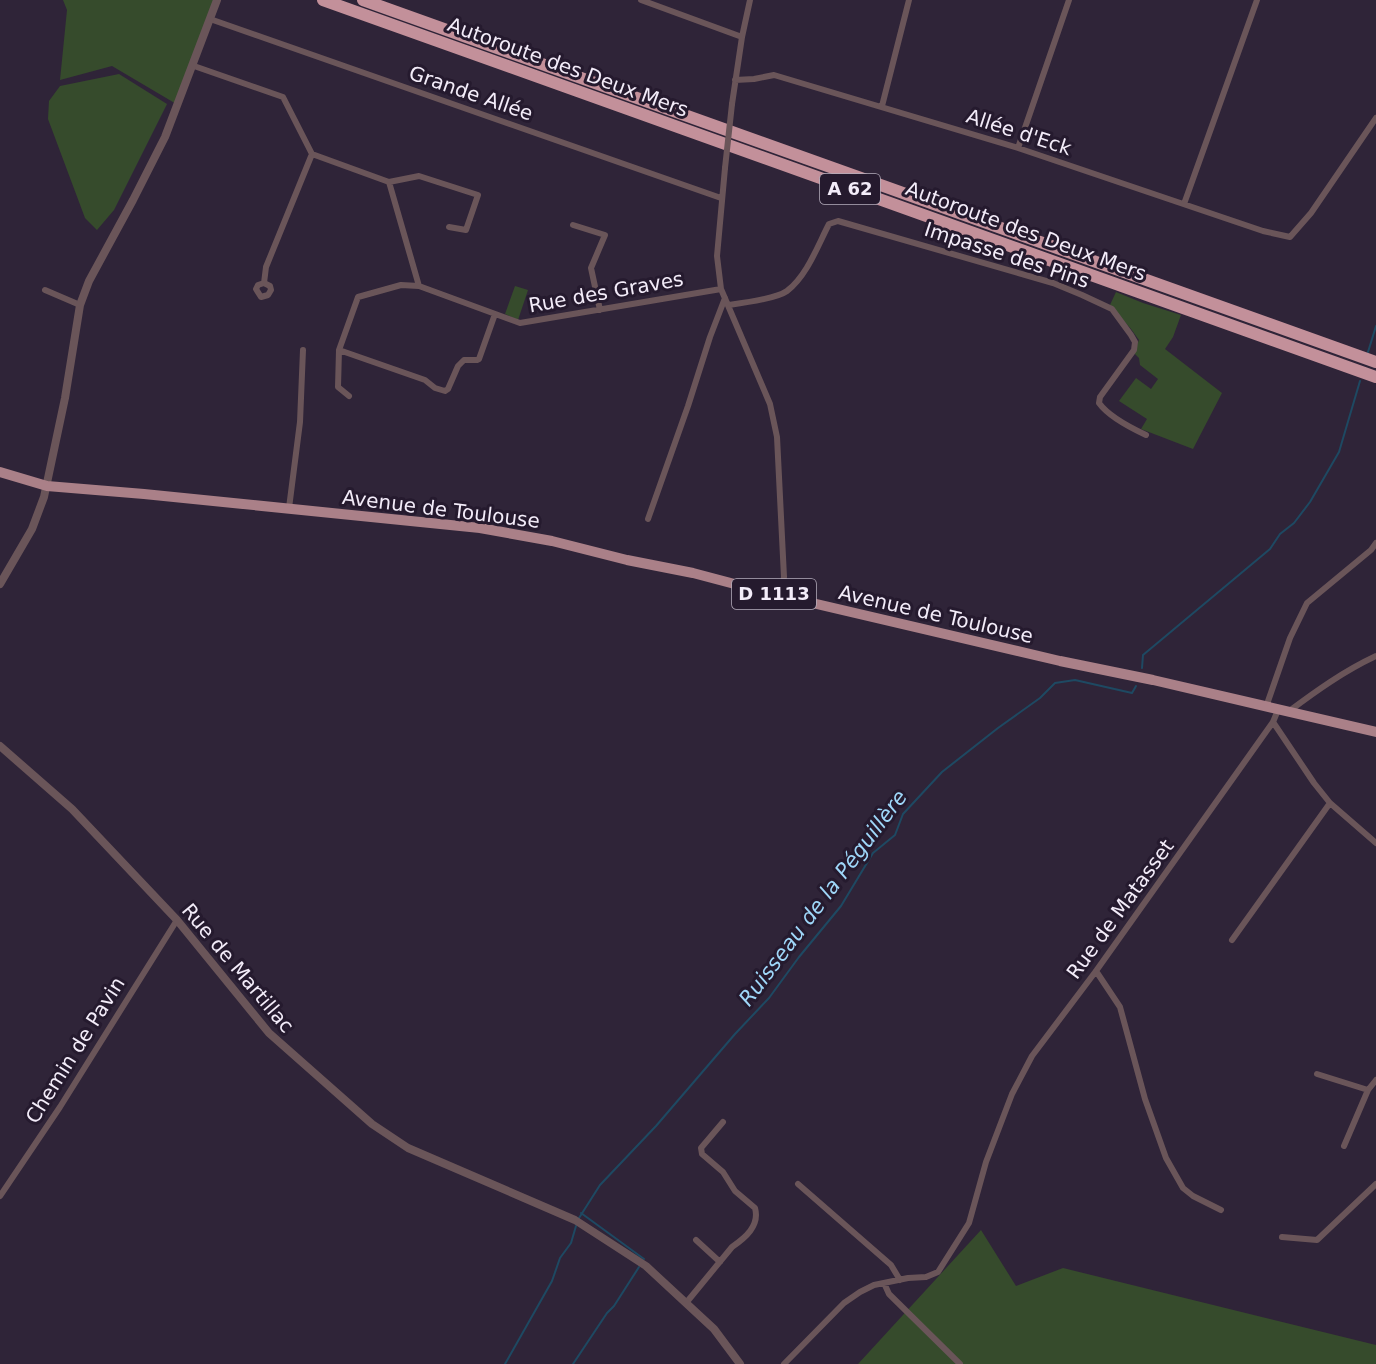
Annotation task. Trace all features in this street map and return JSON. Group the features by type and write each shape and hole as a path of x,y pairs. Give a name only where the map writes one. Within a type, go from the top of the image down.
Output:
{"highway":[{"name":"Autoroute des Deux Mers","path":"323,0 1376,377"},
{"name":"Autoroute des Deux Mers","path":"363,0 1376,362"}],"main road":[{"name":"D 1113","path":"0,472 47,486"},
{"name":"Avenue de Toulouse","path":"47,486 289,508 491,530 552,541 627,560 693,573 780,596 1376,732"}],"street":[{"path":"0,584 32,529 47,486 65,398 80,305 88,281 165,137 194,66 217,0"},
{"path":"641,0 742,36"},
{"path":"750,0 735,80 721,198 717,256 721,289 770,404 777,437 784,577 780,596"},
{"path":"882,106 909,0"},
{"path":"1018,148 1069,0"},
{"path":"1184,204 1257,0"},
{"name":"Grande Allée","path":"210,19 721,198"},
{"path":"194,66 283,98 312,154 389,182 419,176 478,195 466,230 449,227"},
{"name":"Allée d'Eck","path":"735,80 774,75 1018,148 1263,231 1290,237 1311,213 1376,118"},
{"path":"264,283 266,267 312,154"},
{"path":"349,396 338,387 339,350 358,297 400,285 418,286 389,182"},
{"name":"Impasse des Pins","path":"728,305 758,300 786,291 803,272 829,224 838,221 1053,283 1112,309 1131,335 1135,342 1134,350 1100,397 1099,403 1130,427 1146,435"},
{"path":"573,225 606,235 591,268 600,309"},
{"name":"Rue des Graves","path":"418,286 520,323 721,289"},
{"path":"45,290 80,305"},
{"path":"648,519 725,298"},
{"path":"339,350 425,380 435,388 445,391 460,363 464,360 479,359 495,314"},
{"path":"289,508 300,422 303,350"},
{"path":"1266,707 1290,638 1308,603 1371,550 1376,543"},
{"path":"1283,711 1353,667 1376,656"},
{"name":"Rue de Matasset","path":"784,1364 843,1303 860,1292 884,1283 926,1277 938,1272 969,1222 986,1162 1012,1094 1032,1056 1283,711"},
{"path":"1273,722 1330,803 1376,843"},
{"name":"Rue de Martillac","path":"0,746 72,810 177,920 268,1033 372,1124 408,1148 575,1220 646,1266 714,1329 741,1364"},
{"path":"1232,940 1330,803"},
{"name":"Chemin de Pavin","path":"0,1196 60,1107 177,920"},
{"path":"1096,971 1120,1007 1145,1099 1166,1158 1183,1188 1193,1196 1221,1210"},
{"path":"1317,1074 1368,1090"},
{"path":"1344,1146 1368,1090 1376,1080"},
{"path":"686,1303 753,1227 757,1214 755,1208 735,1191 723,1172 702,1154 701,1148 723,1122"},
{"path":"798,1184 891,1265 897,1271 900,1280"},
{"path":"1282,1237 1317,1240 1376,1184"},
{"path":"696,1240 720,1262"},
{"path":"884,1283 889,1294 960,1364"}],"green space":[{"path":"63,0 217,0 178,105 112,66 60,80 67,10"},
{"path":"119,74 167,104 114,210 97,230 85,218 48,119 49,101 60,86"},
{"path":"515,286 528,290 518,320 505,314"},
{"path":"1116,292 1181,315 1173,337 1165,349 1222,393 1193,449 1141,429 1147,419 1119,401 1136,378 1151,389 1158,379 1140,365 1139,358 1134,353 1139,340 1110,305"},
{"path":"981,1230 1016,1286 1063,1268 1376,1345 1376,1364 858,1364"}],"waterway":[{"name":"Ruisseau de la Péguillère","path":"1368,352 1376,326"},
{"name":"Ruisseau de la Péguillère","path":"1142,668 1143,655 1270,549 1280,534 1294,523 1310,502 1339,452 1360,381"},
{"name":"Ruisseau de la Péguillère","path":"579,1218 600,1185 656,1126 769,998 841,906 873,853 895,835 903,814 942,772 1040,698 1055,683 1075,680 1132,693 1136,686"},
{"path":"581,1213 644,1259"},
{"name":"Ruisseau de la Péguillère","path":"505,1364 552,1281 560,1258 571,1243 576,1226"},
{"path":"573,1364 639,1267"}]}
